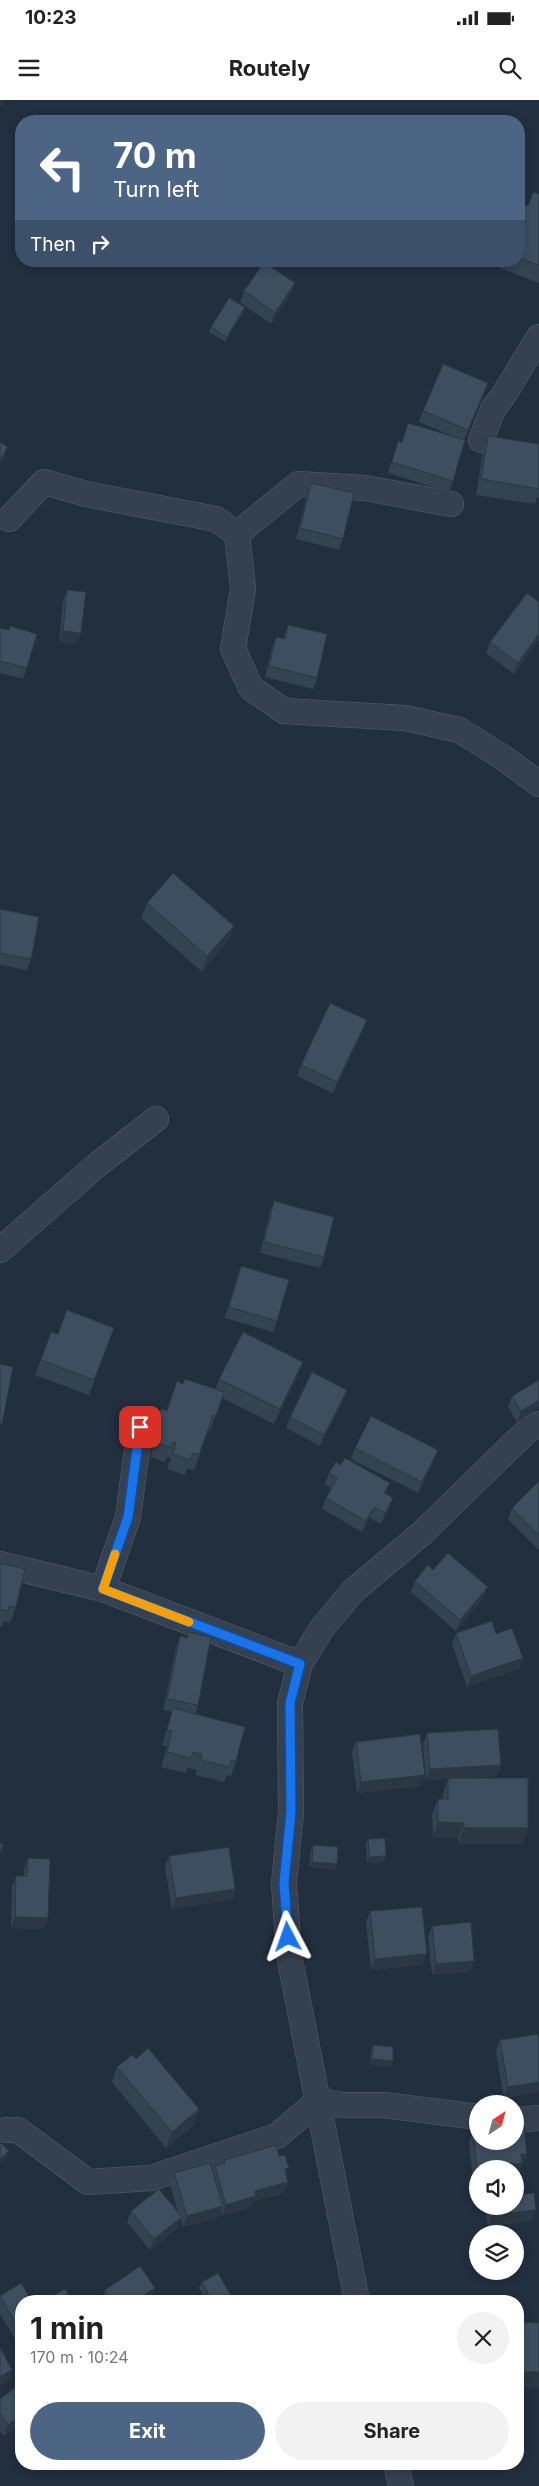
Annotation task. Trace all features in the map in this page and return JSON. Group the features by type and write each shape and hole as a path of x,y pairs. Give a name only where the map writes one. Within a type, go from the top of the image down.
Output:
{"street":[{"path":"480,440 493,409 504,396 539,337"},
{"path":"9,519 44,482 86,494 216,519 237,534 243,589 233,648 251,688 284,711 405,718 459,730 539,784"},
{"path":"237,534 298,484 365,488 451,504"},
{"path":"0,1250 97,1164 156,1119"},
{"path":"356,2295 289,1955 284,1883 291,1812 290,1703 300,1664 322,1628 353,1591 421,1534 528,1430 539,1424"},
{"path":"103,1589 128,1517 140,1427"},
{"path":"0,1564 103,1589 300,1664"},
{"path":"6,2130 18,2130 88,2182 152,2178 277,2136 318,2101 343,2105 384,2105 469,2116"},
{"path":"524,2119 539,2118"},
{"path":"397,2470 401,2486"}],"building":[{"path":"533,192 539,194 539,265 525,260 525,204 528,206"},
{"path":"261,267 271,267 295,283 275,313 244,291"},
{"path":"229,298 245,307 227,337 211,327"},
{"path":"443,364 488,383 468,430 423,411"},
{"path":"408,423 465,440 453,481 392,462 398,441 402,443"},
{"path":"488,436 539,444 539,489 481,479"},
{"path":"0,442 8,447 0,460"},
{"path":"311,483 354,493 343,539 300,528"},
{"path":"67,590 86,592 81,633 63,631"},
{"path":"527,593 539,602 539,634 518,663 490,642"},
{"path":"288,625 327,634 317,678 269,666 276,637 285,639"},
{"path":"10,626 37,634 27,668 0,661 0,628 9,630"},
{"path":"173,873 234,926 207,956 147,903"},
{"path":"0,909 39,917 31,959 0,953"},
{"path":"330,1003 367,1020 337,1082 301,1065"},
{"path":"274,1201 334,1217 324,1257 264,1242"},
{"path":"241,1266 289,1280 277,1321 229,1307"},
{"path":"67,1310 114,1328 94,1380 41,1360 51,1332 58,1334"},
{"path":"243,1332 303,1362 280,1409 219,1379"},
{"path":"0,1364 13,1367 2,1424 0,1424"},
{"path":"312,1372 347,1390 324,1435 290,1417"},
{"path":"185,1379 224,1392 216,1416 213,1415 199,1455 193,1453 190,1460 173,1454 176,1443 172,1442 170,1447 155,1442 161,1424 157,1422 161,1409 167,1411 177,1381 183,1384"},
{"path":"539,1380 539,1400 521,1411 512,1396"},
{"path":"371,1416 438,1450 422,1482 355,1448"},
{"path":"345,1458 390,1483 384,1493 393,1498 385,1513 374,1507 366,1521 326,1498 337,1478 329,1473 336,1462 341,1465"},
{"path":"539,1481 539,1535 512,1508"},
{"path":"448,1553 488,1587 460,1620 415,1581 428,1565 433,1570"},
{"path":"0,1563 25,1569 16,1607 9,1606 8,1611 0,1609"},
{"path":"492,1621 496,1634 512,1628 523,1658 471,1676 456,1633"},
{"path":"188,1632 211,1637 198,1705 167,1699 180,1636 187,1638"},
{"path":"173,1708 245,1727 236,1761 231,1760 230,1767 201,1760 202,1754 193,1752 191,1758 167,1752 172,1731 167,1730"},
{"path":"498,1729 501,1765 430,1769 427,1733"},
{"path":"420,1734 425,1775 361,1782 356,1742"},
{"path":"448,1778 528,1778 528,1828 464,1828 464,1823 438,1822 438,1799 448,1799"},
{"path":"385,1838 386,1856 369,1857 368,1839"},
{"path":"0,1843 3,1844 0,1854"},
{"path":"313,1845 338,1847 337,1864 312,1862"},
{"path":"229,1847 235,1889 176,1898 169,1856"},
{"path":"28,1858 50,1859 48,1918 15,1917 16,1876 27,1876"},
{"path":"422,1907 427,1954 375,1959 370,1911"},
{"path":"471,1922 474,1961 436,1964 432,1926"},
{"path":"538,2034 539,2082 508,2087 500,2040"},
{"path":"373,2045 393,2047 393,2061 372,2059"},
{"path":"148,2048 199,2109 172,2132 117,2067 132,2055 136,2059"},
{"path":"524,2127 527,2154 521,2154 522,2160 476,2160 475,2150 524,2150"},
{"path":"0,2143 9,2151 0,2159"},
{"path":"276,2145 279,2156 285,2155 289,2168 285,2169 288,2182 255,2191 256,2196 226,2205 215,2166 225,2163 224,2160"},
{"path":"210,2163 223,2206 187,2216 174,2173"},
{"path":"159,2189 182,2217 154,2239 131,2211"},
{"path":"534,2193 536,2210 524,2211 524,2194"},
{"path":"140,2266 155,2288 144,2295 108,2295 105,2290"},
{"path":"218,2273 231,2295 209,2295 202,2282"},
{"path":"21,2283 28,2295 15,2295 15,2322 0,2296"},
{"path":"65,2289 68,2295 54,2295"},
{"path":"524,2322 539,2323 539,2372 524,2372"},
{"path":"0,2347 12,2370 0,2377"},
{"path":"15,2388 15,2420 8,2425 0,2414 0,2399"}],"slow traffic":[{"path":"115,1554 103,1589 189,1622"}],"route":[{"path":"140,1427 128,1517 103,1589 300,1664 290,1703 291,1812 284,1883 288,1937"}]}
